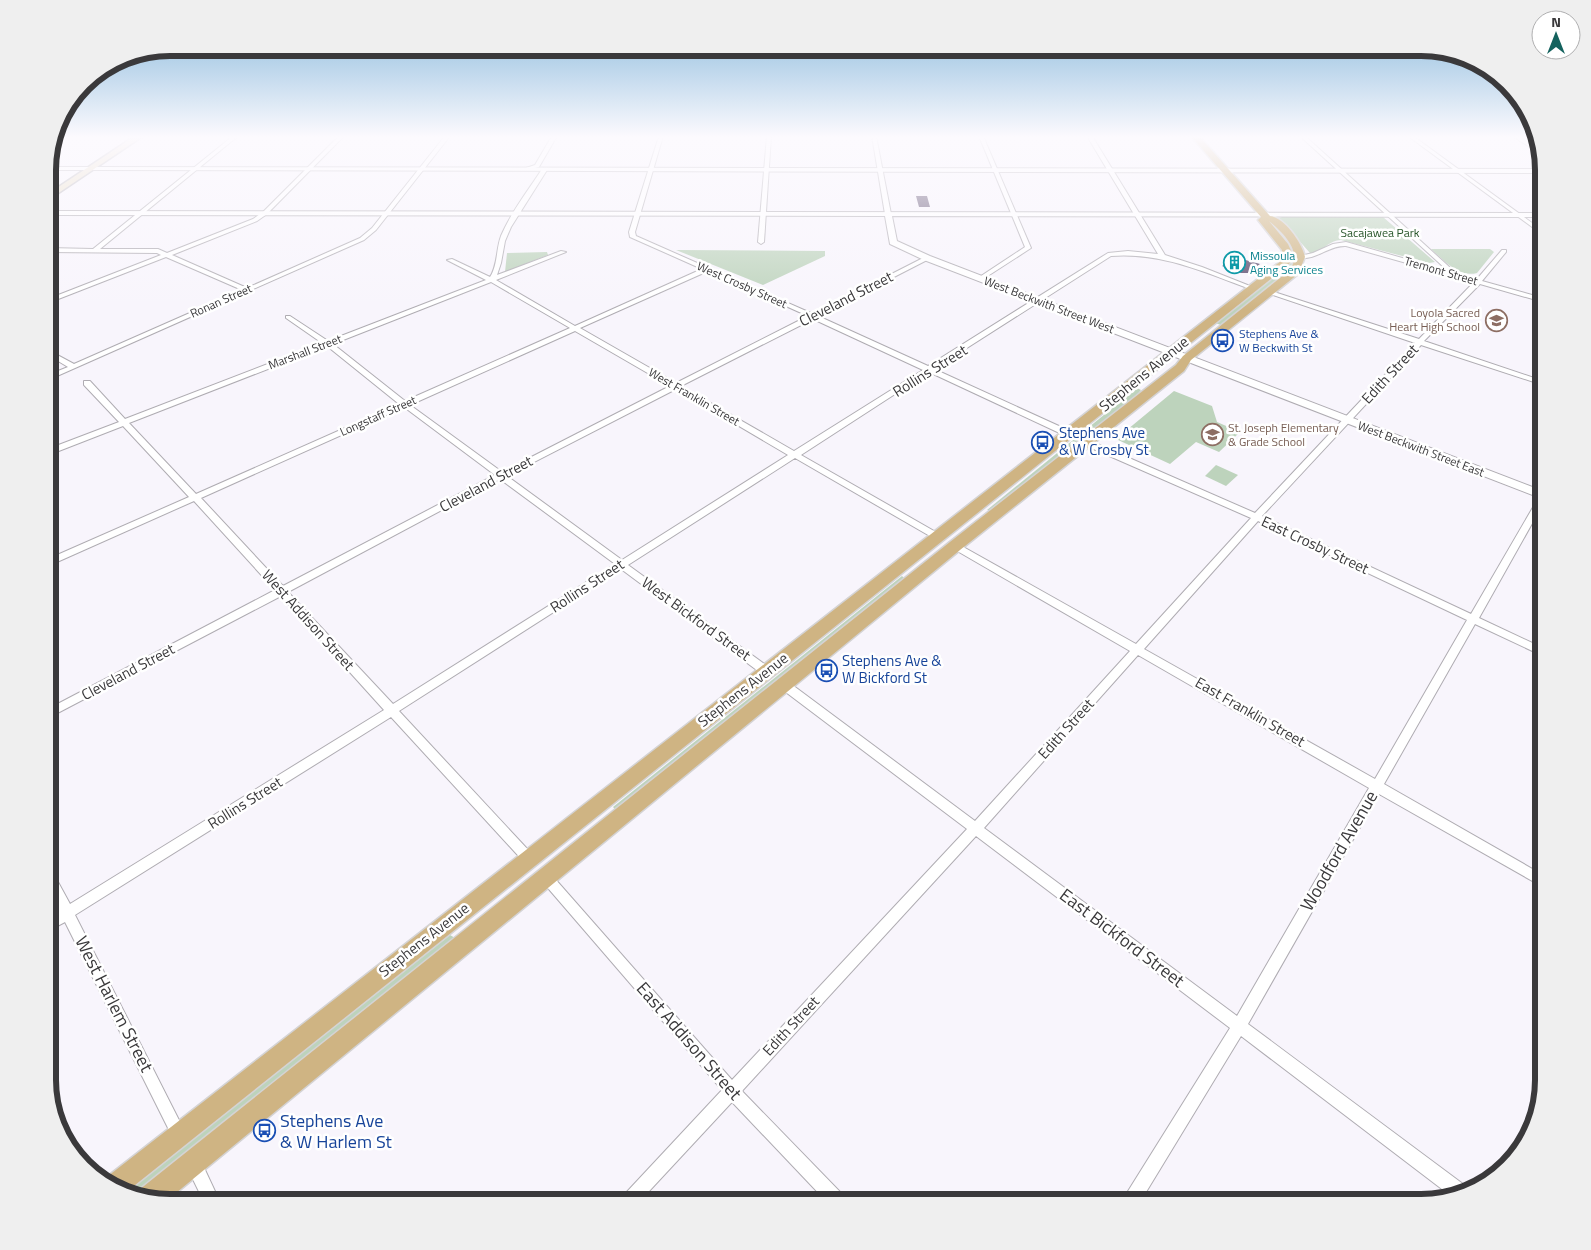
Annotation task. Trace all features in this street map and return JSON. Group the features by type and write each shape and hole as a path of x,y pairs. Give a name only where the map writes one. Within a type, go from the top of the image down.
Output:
{"main road":[{"path":"1246,194 1265,216 1273,219 1298,248 1302,257"},
{"name":"Stephens Avenue","path":"119,1181 1069,434 1179,355 1260,290 1287,260 1289,253 1263,220 1265,216"},
{"name":"Stephens Avenue","path":"1260,290 1294,272 1300,264 1302,257"},
{"name":"Stephens Avenue","path":"155,1193 544,876 1180,368 1179,355"},
{"path":"938,537 955,546"},
{"path":"528,858 544,876"}],"street":[{"path":"95,250 163,194"},
{"path":"56,298 248,223 265,213 284,194"},
{"name":"Ronan Street","path":"56,375 362,239 374,230 402,194"},
{"path":"491,280 498,271 501,244 514,214 527,194"},
{"path":"638,214 644,194"},
{"path":"761,242 765,194"},
{"path":"885,194 888,214"},
{"path":"980,279 1028,248 1006,194"},
{"path":"1126,194 1162,256 1535,380"},
{"path":"1368,194 1456,274"},
{"path":"1489,194 1535,227"},
{"path":"56,213 1535,215"},
{"name":"West Crosby Street","path":"638,214 632,232 633,237 813,316 1069,434"},
{"name":"West Beckwith Street West","path":"888,214 893,242 980,279 1179,355"},
{"name":"Tremont Street","path":"1302,257 1314,257 1339,243 1456,274 1535,298"},
{"path":"56,250 149,250 166,255 247,290"},
{"name":"Marshall Street","path":"56,449 563,252"},
{"name":"Rollins Street","path":"56,920 391,712 793,455 932,370 1110,254 1127,252 1162,256"},
{"name":"Edith Street","path":"636,1194 731,1090 976,829 1256,518 1419,342 1478,282 1503,252"},
{"name":"Cleveland Street","path":"56,710 502,475 927,258"},
{"name":"West Franklin Street","path":"450,260 491,280 938,537"},
{"name":"Longstaff Street","path":"56,559 708,269"},
{"name":"West Bickford Street","path":"288,317 327,343 404,404 766,672"},
{"name":"West Beckwith Street East","path":"1179,355 1535,493"},
{"path":"56,357 74,367"},
{"name":"West Addison Street","path":"87,383 528,858"},
{"name":"East Crosby Street","path":"1085,442 1256,518 1535,648"},
{"name":"Woodford Avenue","path":"1136,1194 1239,1026 1535,511"},
{"name":"East Franklin Street","path":"955,546 1535,876"},
{"name":"East Bickford Street","path":"784,684 1455,1189"},
{"name":"East Addison Street","path":"544,876 731,1090 830,1194"},
{"name":"West Harlem Street","path":"56,890 178,1133"},
{"path":"193,1162 208,1194"}],"green space":[{"name":"Sacajawea Park","path":"1383,217 1435,262 1429,263 1341,240 1332,243 1318,252 1310,253 1279,218"},
{"path":"1431,249 1490,249 1494,252 1477,273 1470,274 1458,271"},
{"path":"676,250 825,251 825,256 763,285"},
{"path":"547,252 548,255 505,272 507,253"},
{"path":"1291,263 1294,265 1290,269 1221,325 1215,323"},
{"path":"1137,388 1141,390 1137,395 991,511 987,510"},
{"path":"1174,391 1212,406 1217,422 1240,432 1219,452 1196,442 1170,464 1116,439"},
{"path":"1216,465 1238,475 1226,486 1205,476"},
{"path":"902,576 905,579 619,814 613,807"},
{"path":"450,935 455,938 145,1191 133,1188"}],"building":[{"path":"916,196 927,196 930,207 919,207"},
{"name":"Missoula Aging Services","path":"1236,257 1260,264 1248,273 1241,273 1222,266"}],"place":[{"name":"Missoula Aging Services","path":"1234,263"},
{"name":"Loyola Sacred Heart High School","path":"1496,320"},
{"name":"Stephens Ave & W Beckwith St","path":"1223,341"},
{"name":"St. Joseph Elementary & Grade School","path":"1212,435"},
{"name":"Stephens Ave & W Crosby St","path":"1043,442"},
{"name":"Stephens Ave & W Bickford St","path":"826,670"},
{"name":"Stephens Ave & W Harlem St","path":"264,1131"}]}
